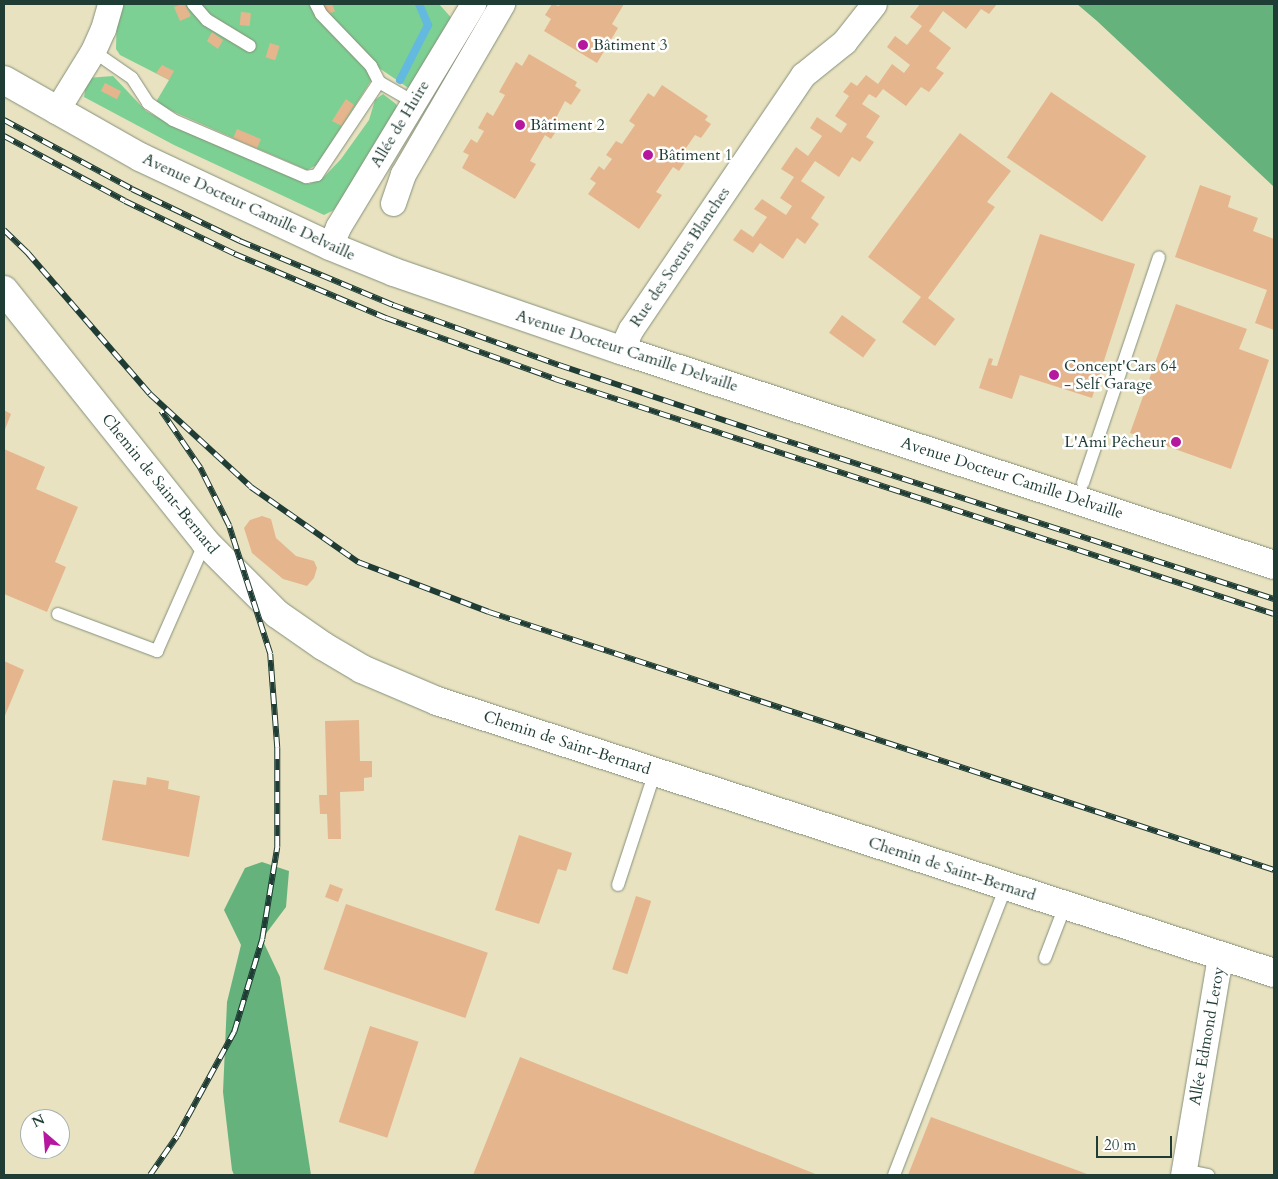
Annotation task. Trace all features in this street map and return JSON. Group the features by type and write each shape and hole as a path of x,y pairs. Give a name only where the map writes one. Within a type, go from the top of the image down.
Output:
{"main road":[{"name":"Avenue Docteur Camille Delvaille","path":"4,80 56,112 140,156 330,246 394,272 621,350 1274,565"},
{"name":"Chemin de Saint-Bernard","path":"4,290 205,542 277,614 322,646 362,668 437,701 1274,973"}],"street":[{"path":"56,112 93,52 103,29 110,4"},
{"name":"Allée de Huire","path":"330,246 338,227 473,4"},
{"path":"393,203 403,174 502,4"},
{"name":"Rue des Soeurs Blanches","path":"621,350 631,329 803,75 844,42 874,4"},
{"name":"Allée Edmond Leroy","path":"1192,1174 1220,956"}],"lane":[{"path":"193,4 207,20 250,46"},
{"path":"316,4 321,14 371,66 379,82 413,102"},
{"path":"93,52 132,78 148,103 173,120 306,177 317,175 379,82"},
{"path":"1083,483 1159,257"},
{"path":"58,614 157,651 205,542"},
{"path":"618,885 655,772"},
{"path":"894,1175 1006,886"},
{"path":"1046,958 1065,906"}],"green space":[{"path":"117,4 439,4 455,22 410,89 379,68 317,165 307,170 174,112 156,102 169,80 120,55 116,49"},
{"path":"1077,4 1274,4 1274,187 1097,21"},
{"path":"113,76 146,111 170,124 309,184 323,178 341,159 369,120 375,100 383,94 396,104 399,110 334,210 324,215 174,145 84,97 85,90 81,87 87,78"},
{"path":"262,862 289,871 286,907 262,939 280,977 311,1175 234,1175 232,1170 223,1092 227,1002 241,945 224,910 245,868"}],"building":[{"path":"185,4 191,16 180,21 174,7"},
{"path":"323,4 332,4 335,11 327,15"},
{"name":"Bâtiment 3","path":"552,4 559,6 560,4 624,4 612,24 618,28 597,63 544,31 551,19 545,15"},
{"path":"920,4 997,4 989,14 981,9 966,29 943,11 929,31 951,48 936,68 944,73 929,92 921,87 906,106 883,89 876,98 869,94 862,104 880,116 866,137 874,142 860,162 852,157 839,177 815,161 801,181 825,197 811,218 819,224 805,244 797,238 783,259 760,243 753,253 733,240 741,229 753,237 767,217 754,209 762,199 786,215 792,206 780,198 794,177 781,169 796,147 808,156 822,136 810,128 817,117 841,133 847,124 835,116 849,96 843,92 851,82 857,86 866,75 878,84 892,64 904,73 910,65 887,47 895,36 907,45 922,26 910,17"},
{"path":"241,12 251,13 250,26 240,25"},
{"path":"212,32 223,40 218,49 207,41"},
{"path":"270,43 280,46 275,60 266,57"},
{"name":"Bâtiment 2","path":"529,54 577,82 575,86 581,90 571,105 565,101 556,118 562,122 551,139 545,135 530,161 536,164 515,199 462,168 469,155 463,152 471,139 477,143 484,131 478,128 487,112 493,116 505,95 499,92 516,62 522,66"},
{"path":"162,65 174,71 169,80 156,73"},
{"path":"105,83 121,91 117,99 101,91"},
{"name":"Bâtiment 1","path":"662,85 708,116 705,120 711,124 701,138 695,135 684,151 690,155 679,171 673,167 656,192 662,195 639,229 588,194 596,183 590,179 599,166 604,170 612,159 606,155 616,141 622,144 635,125 629,121 648,93 654,97"},
{"path":"1051,92 1146,156 1102,222 1007,157"},
{"path":"346,99 354,105 342,126 332,121"},
{"path":"237,129 261,139 257,148 233,138"},
{"path":"960,133 1011,171 987,202 995,207 928,298 955,319 935,346 902,322 921,297 868,257"},
{"path":"1200,185 1231,196 1228,207 1258,218 1253,231 1274,239 1274,330 1255,323 1267,290 1175,257"},
{"path":"1040,234 1135,264 1092,398 1020,375 1012,399 979,388 989,358 993,359 991,365 997,366"},
{"path":"1176,304 1247,329 1239,349 1269,360 1231,469 1130,433"},
{"path":"842,315 876,340 863,357 829,333"},
{"path":"4,410 11,414 4,432"},
{"path":"4,449 45,467 36,489 78,507 55,562 66,567 47,612 4,594"},
{"path":"262,516 271,519 276,538 296,556 314,561 317,568 314,578 307,586 283,579 252,553 244,528 250,520"},
{"path":"4,661 24,670 4,718"},
{"path":"359,720 360,761 372,761 372,777 364,778 364,791 340,792 341,839 328,839 327,814 320,814 319,795 327,795 325,721"},
{"path":"147,777 169,781 168,789 200,796 189,857 102,840 113,780 146,785"},
{"path":"519,835 572,853 566,871 558,869 539,924 495,910"},
{"path":"330,884 343,889 338,902 325,897"},
{"path":"636,896 651,901 627,974 612,969"},
{"path":"346,904 488,953 465,1018 324,969"},
{"path":"370,1026 419,1042 387,1138 339,1122"},
{"path":"520,1057 598,1088 818,1175 473,1175"},
{"path":"931,1117 1090,1175 908,1175"}],"waterway":[{"path":"400,80 428,25 419,4"}],"railway":[{"path":"4,120 132,189 240,241 393,305 559,365 756,431 1274,599"},
{"path":"4,136 125,201 235,254 386,318 555,379 1274,614"},
{"path":"4,230 27,252 150,394 251,487 358,562 489,612 1274,870"},
{"path":"150,1175 177,1136 234,1032 262,939 277,847 277,748 270,654 229,526 200,468 161,411"}],"place":[{"name":"Bâtiment 3","path":"583,45"},
{"name":"Bâtiment 2","path":"520,125"},
{"name":"Bâtiment 1","path":"648,155"},
{"name":"Concept'Cars 64 - Self Garage","path":"1054,375"},
{"name":"L'Ami Pêcheur","path":"1176,442"}]}
